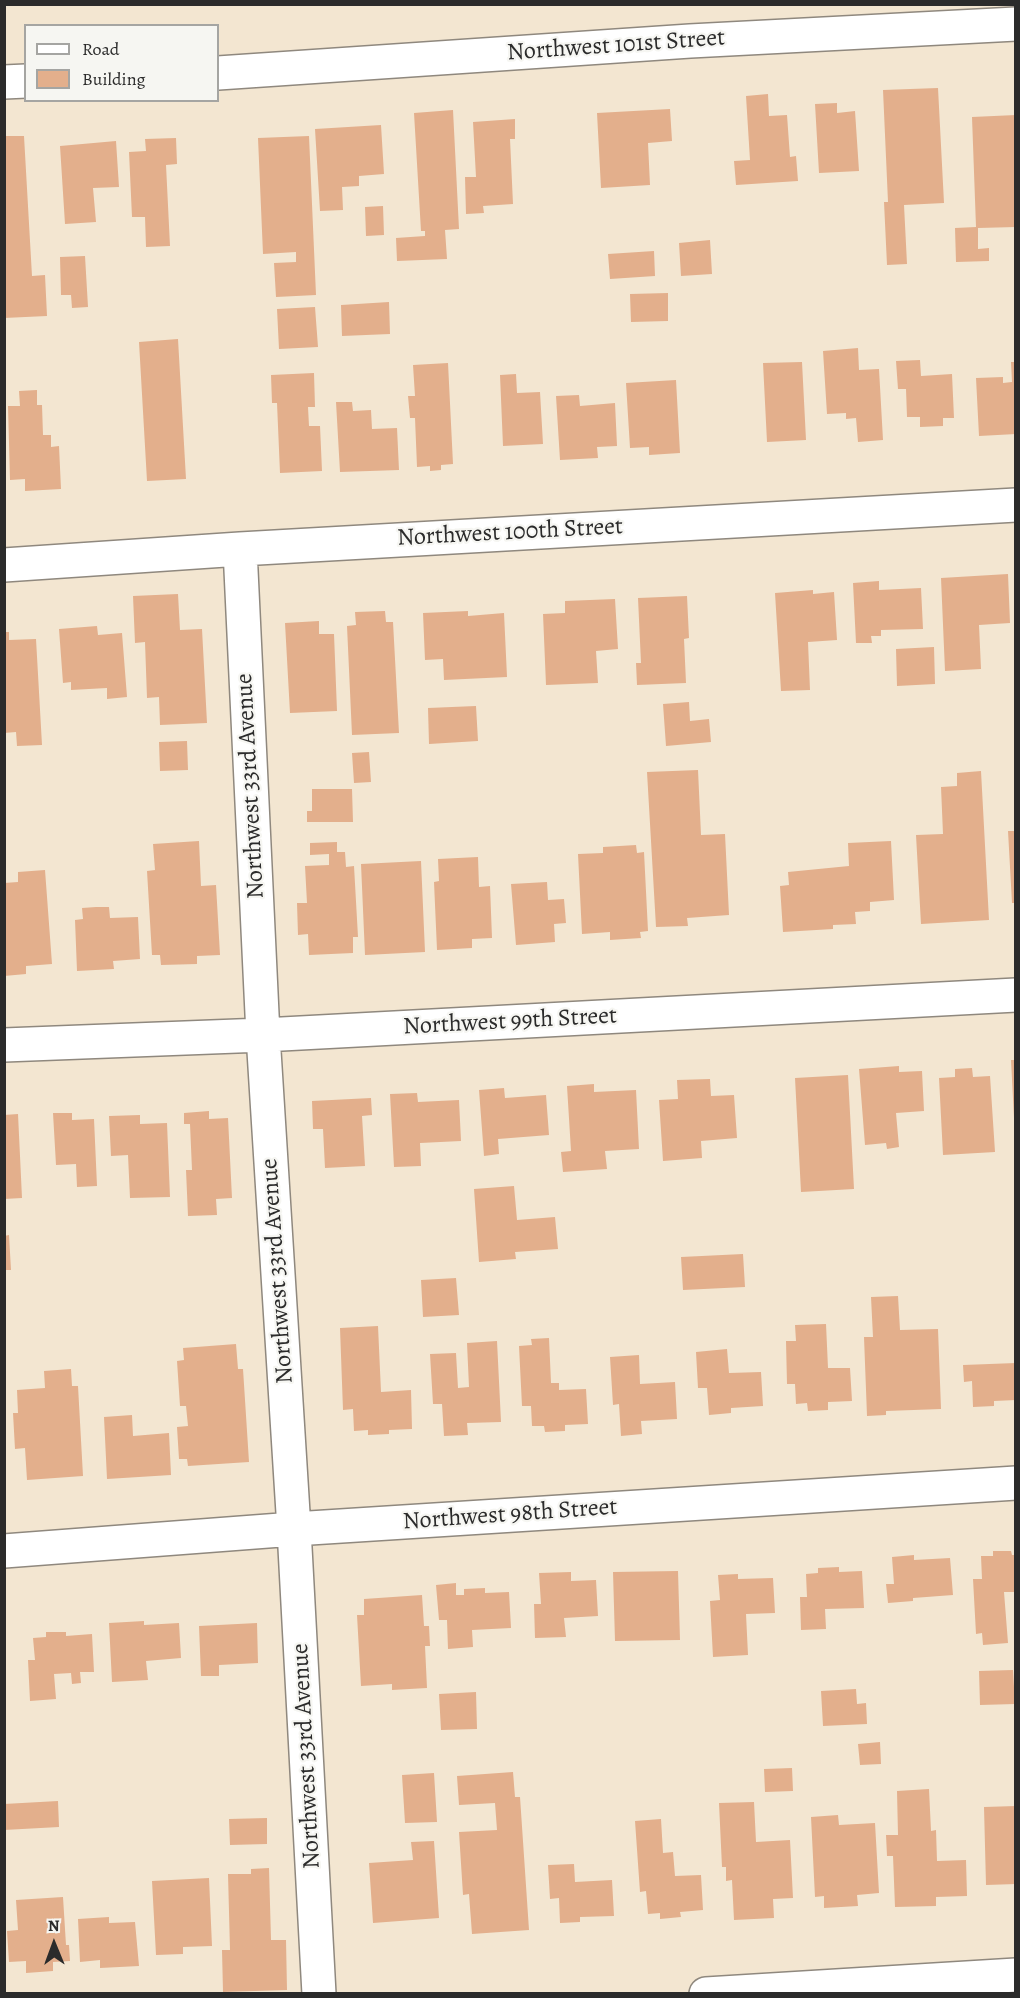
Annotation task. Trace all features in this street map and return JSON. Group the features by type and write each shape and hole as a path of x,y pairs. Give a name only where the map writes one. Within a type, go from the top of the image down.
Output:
{"street":[{"name":"Northwest 101st Street","path":"219,73 690,41 1016,24"},
{"path":"4,82 24,81"},
{"name":"Northwest 100th Street","path":"4,565 240,549 1016,505"},
{"name":"Northwest 33rd Avenue","path":"240,549 263,1035 294,1529 319,1994"},
{"name":"Northwest 99th Street","path":"4,1045 263,1035 1016,995"},
{"name":"Northwest 98th Street","path":"4,1551 294,1529 1016,1483"},
{"path":"706,1994 1016,1975"}],"building":[{"path":"938,88 944,203 904,205 907,264 887,265 884,202 888,202 883,90"},
{"path":"768,94 769,116 787,115 790,157 796,156 798,181 736,185 734,161 750,160 746,96"},
{"path":"837,103 837,113 855,111 859,171 819,173 815,104"},
{"path":"670,109 672,141 648,143 650,185 601,188 597,113"},
{"path":"453,110 459,229 445,230 447,259 397,261 396,238 425,236 425,231 421,231 414,113"},
{"path":"1016,115 1016,227 978,228 978,249 989,248 989,261 956,262 955,228 976,227 972,117"},
{"path":"515,119 515,139 510,139 513,204 483,206 484,213 466,214 465,177 476,177 473,122"},
{"path":"381,125 384,174 359,176 359,186 342,187 343,210 320,211 315,129"},
{"path":"4,136 24,136 32,276 45,275 47,316 4,318"},
{"path":"309,136 316,295 276,297 274,263 296,262 296,252 263,254 258,138"},
{"path":"176,138 177,164 166,165 170,246 146,247 145,217 132,217 129,152 146,151 145,139"},
{"path":"116,141 119,187 93,188 96,222 65,224 60,146"},
{"path":"383,206 384,235 366,236 365,207"},
{"path":"710,240 712,274 681,276 679,243"},
{"path":"654,251 655,276 610,279 608,254"},
{"path":"85,256 88,307 72,308 71,295 61,295 60,257"},
{"path":"668,293 668,321 631,322 630,294"},
{"path":"389,302 390,334 342,336 341,305"},
{"path":"315,307 318,347 279,349 277,309"},
{"path":"178,339 186,479 147,481 139,342"},
{"path":"858,348 859,370 879,369 883,440 858,442 856,418 846,419 846,413 827,414 823,351"},
{"path":"920,360 921,376 952,374 954,418 943,418 943,426 920,427 920,417 907,417 906,389 898,389 896,361"},
{"path":"802,362 806,440 767,442 763,363"},
{"path":"1011,362 1016,362 1016,434 979,436 976,378 1003,377 1003,383 1012,382"},
{"path":"448,363 453,464 441,465 441,470 430,471 430,466 417,467 415,418 410,418 408,396 415,396 413,365"},
{"path":"314,373 315,407 308,407 309,426 320,426 322,471 280,473 277,403 272,403 271,375"},
{"path":"516,374 517,393 540,392 543,444 503,446 500,375"},
{"path":"676,380 680,453 649,455 649,447 630,448 626,383"},
{"path":"37,390 37,405 42,405 43,435 51,435 51,447 59,446 61,489 25,491 25,479 10,480 8,406 20,406 19,391"},
{"path":"579,395 580,406 615,403 617,446 597,447 598,458 560,460 556,396"},
{"path":"336,402 352,402 353,411 371,410 372,429 397,428 399,470 340,472"},
{"path":"1008,574 1010,623 979,625 981,669 945,671 941,578"},
{"path":"879,581 879,590 921,588 923,629 881,630 881,636 871,636 872,643 856,643 853,583"},
{"path":"813,590 813,594 834,592 837,640 808,642 810,690 781,691 775,593"},
{"path":"178,594 180,630 202,629 207,723 160,725 159,697 147,698 145,642 135,643 133,596"},
{"path":"687,596 689,638 684,639 686,683 637,685 636,663 641,663 638,598"},
{"path":"615,599 618,649 596,651 598,683 546,685 543,614 565,613 565,601"},
{"path":"385,611 386,622 393,622 399,733 352,735 347,626 356,625 355,612"},
{"path":"468,611 468,616 504,613 507,677 444,680 443,659 425,660 423,613"},
{"path":"319,621 319,634 334,634 337,711 290,713 285,623"},
{"path":"97,626 98,635 122,633 127,697 107,699 107,688 71,690 71,682 63,683 59,629"},
{"path":"4,632 9,632 9,640 36,639 42,745 17,746 16,732 4,733"},
{"path":"934,647 935,684 897,686 896,649"},
{"path":"689,702 690,721 709,719 711,742 666,746 663,704"},
{"path":"476,706 478,741 429,744 428,708"},
{"path":"187,741 188,770 160,771 159,742"},
{"path":"369,752 371,782 354,783 352,753"},
{"path":"698,770 701,835 725,834 729,915 687,918 688,926 656,927 647,772"},
{"path":"981,771 989,920 921,924 916,835 943,834 941,787 957,786 957,773"},
{"path":"312,789 352,789 353,822 307,822 307,811 312,811"},
{"path":"1008,831 1016,831 1016,903 1012,903"},
{"path":"199,841 201,886 216,885 220,955 197,956 197,964 161,965 160,955 152,955 147,871 155,870 153,844"},
{"path":"891,841 894,900 870,902 870,911 855,912 856,924 833,925 833,929 783,932 780,886 789,885 788,872 849,866 848,843"},
{"path":"337,842 337,852 345,852 346,867 354,866 358,937 353,937 353,953 309,955 308,934 298,935 297,903 307,903 305,866 329,865 329,854 310,855 310,843"},
{"path":"636,845 637,853 644,852 648,931 640,932 641,938 610,940 610,932 582,934 578,854 603,853 603,847"},
{"path":"478,857 479,887 490,886 492,938 472,939 472,948 437,950 434,882 439,881 438,859"},
{"path":"421,861 425,952 365,955 361,864"},
{"path":"45,870 52,964 26,966 26,974 4,976 4,883 18,882 18,872"},
{"path":"547,882 548,900 564,899 566,923 554,924 555,942 516,945 511,884"},
{"path":"109,907 110,918 138,917 140,959 113,961 114,969 77,971 75,920 83,919 82,908"},
{"path":"1011,1060 1016,1060 1016,1118 1014,1118"},
{"path":"899,1066 899,1072 922,1071 924,1111 896,1113 899,1147 887,1149 886,1143 865,1145 859,1069"},
{"path":"972,1068 973,1077 990,1076 995,1152 943,1155 939,1078 955,1077 955,1069"},
{"path":"848,1075 854,1189 801,1192 795,1078"},
{"path":"710,1079 711,1096 734,1095 737,1138 701,1141 702,1158 663,1161 659,1100 678,1099 677,1080"},
{"path":"594,1084 594,1092 636,1090 639,1149 605,1151 607,1169 563,1172 561,1152 571,1151 567,1086"},
{"path":"504,1088 505,1098 546,1095 549,1135 498,1139 499,1154 484,1156 479,1090"},
{"path":"417,1093 418,1102 459,1100 461,1141 420,1143 421,1166 394,1167 390,1094"},
{"path":"371,1098 372,1115 362,1116 365,1166 325,1168 323,1129 313,1129 312,1101"},
{"path":"209,1111 209,1119 228,1118 232,1198 216,1199 217,1215 188,1216 186,1170 192,1170 190,1124 184,1124 184,1113"},
{"path":"53,1113 72,1113 72,1120 94,1119 97,1186 77,1187 76,1164 56,1165"},
{"path":"18,1114 22,1198 4,1199 4,1115"},
{"path":"140,1115 140,1124 167,1123 170,1197 130,1198 128,1155 111,1156 109,1116"},
{"path":"514,1186 517,1220 555,1217 558,1249 515,1252 516,1259 479,1262 474,1189"},
{"path":"9,1235 11,1270 4,1270 4,1236"},
{"path":"743,1254 745,1287 683,1290 681,1257"},
{"path":"456,1278 459,1315 423,1317 421,1280"},
{"path":"898,1296 900,1330 938,1329 941,1409 886,1411 886,1415 867,1416 864,1337 873,1337 871,1297"},
{"path":"826,1324 828,1368 850,1368 852,1401 828,1402 828,1410 808,1411 807,1403 796,1404 795,1384 787,1384 786,1341 796,1341 795,1325"},
{"path":"378,1326 381,1392 411,1390 412,1429 389,1430 389,1434 368,1435 368,1430 354,1431 353,1409 343,1410 340,1328"},
{"path":"549,1338 551,1383 559,1383 559,1390 586,1389 588,1424 565,1425 565,1431 545,1432 544,1426 532,1426 531,1406 522,1406 519,1346 532,1345 531,1339"},
{"path":"497,1341 501,1422 467,1423 468,1435 444,1436 442,1404 433,1404 430,1354 456,1353 458,1388 469,1387 467,1343"},
{"path":"236,1344 238,1369 243,1369 249,1462 188,1466 187,1459 179,1459 177,1427 188,1426 186,1406 180,1406 177,1361 184,1360 183,1348"},
{"path":"727,1349 729,1373 761,1372 763,1406 731,1408 731,1413 709,1415 707,1388 698,1388 696,1352"},
{"path":"639,1355 640,1384 675,1382 677,1419 641,1421 642,1434 621,1436 619,1404 613,1405 610,1357"},
{"path":"1016,1363 1016,1400 994,1401 994,1406 973,1407 972,1381 964,1382 963,1365"},
{"path":"71,1369 72,1386 78,1386 83,1476 27,1480 25,1448 15,1449 13,1413 18,1413 17,1390 45,1388 44,1371"},
{"path":"132,1415 133,1436 169,1433 171,1475 107,1479 104,1417"},
{"path":"993,1551 1011,1551 1012,1555 1016,1555 1016,1592 1004,1592 1008,1643 983,1645 982,1633 976,1634 973,1579 982,1579 981,1556 993,1556"},
{"path":"914,1555 914,1560 950,1558 953,1595 913,1598 913,1601 888,1603 886,1584 894,1584 892,1557"},
{"path":"839,1567 839,1572 862,1571 864,1608 825,1609 826,1629 801,1630 800,1597 807,1597 806,1574 818,1573 818,1568"},
{"path":"678,1571 680,1640 615,1641 613,1572"},
{"path":"571,1572 571,1581 596,1580 598,1616 564,1618 566,1637 535,1638 534,1604 541,1604 539,1573"},
{"path":"738,1574 738,1579 773,1578 775,1613 746,1614 748,1655 713,1657 710,1601 720,1600 718,1575"},
{"path":"456,1583 456,1595 464,1595 464,1589 485,1588 485,1593 509,1592 511,1628 472,1630 473,1647 448,1649 447,1620 439,1620 436,1585"},
{"path":"422,1595 424,1626 429,1626 430,1646 425,1646 427,1688 392,1690 392,1684 361,1686 357,1615 364,1615 364,1599"},
{"path":"144,1621 144,1625 179,1623 181,1658 146,1661 148,1680 112,1682 109,1623"},
{"path":"257,1623 258,1663 219,1665 219,1676 201,1676 199,1626"},
{"path":"46,1632 66,1632 66,1636 92,1634 94,1672 80,1672 81,1683 72,1684 71,1673 54,1674 56,1699 30,1701 28,1660 35,1660 33,1638 46,1637"},
{"path":"1013,1670 1015,1704 980,1705 979,1671"},
{"path":"856,1689 857,1704 866,1703 867,1724 823,1726 821,1691"},
{"path":"476,1692 477,1729 441,1730 439,1694"},
{"path":"880,1742 881,1764 860,1765 858,1744"},
{"path":"792,1768 793,1791 765,1792 764,1769"},
{"path":"513,1772 515,1797 520,1797 529,1930 472,1934 469,1894 463,1895 459,1832 497,1830 495,1803 459,1805 457,1776"},
{"path":"434,1773 437,1822 405,1823 402,1775"},
{"path":"929,1789 931,1831 936,1830 937,1861 966,1860 967,1896 936,1897 936,1906 895,1907 893,1856 887,1856 886,1835 898,1835 897,1791"},
{"path":"58,1801 59,1827 4,1830 4,1804"},
{"path":"754,1802 756,1842 790,1840 793,1898 773,1899 774,1918 734,1920 732,1880 726,1881 726,1867 722,1867 719,1803"},
{"path":"1016,1806 1016,1884 986,1885 984,1807"},
{"path":"838,1815 839,1825 875,1823 879,1893 857,1895 858,1906 824,1908 824,1896 815,1897 811,1817"},
{"path":"267,1818 267,1844 230,1845 229,1819"},
{"path":"661,1819 663,1853 673,1852 675,1876 701,1875 703,1910 680,1912 681,1917 660,1919 660,1913 648,1914 646,1891 640,1892 635,1821"},
{"path":"434,1841 439,1918 373,1923 369,1863 413,1860 411,1842"},
{"path":"574,1864 575,1882 612,1880 614,1916 580,1917 580,1922 560,1923 559,1898 550,1899 548,1865"},
{"path":"269,1868 271,1940 286,1940 287,1990 223,1992 222,1950 230,1950 228,1874 251,1874 251,1869"},
{"path":"209,1878 212,1946 183,1947 183,1954 156,1955 152,1881"},
{"path":"63,1897 66,1945 69,1945 70,1961 53,1962 53,1971 26,1973 26,1961 9,1962 7,1931 18,1930 16,1900"},
{"path":"109,1917 109,1923 135,1922 139,1966 100,1968 100,1960 80,1962 78,1919"}]}
